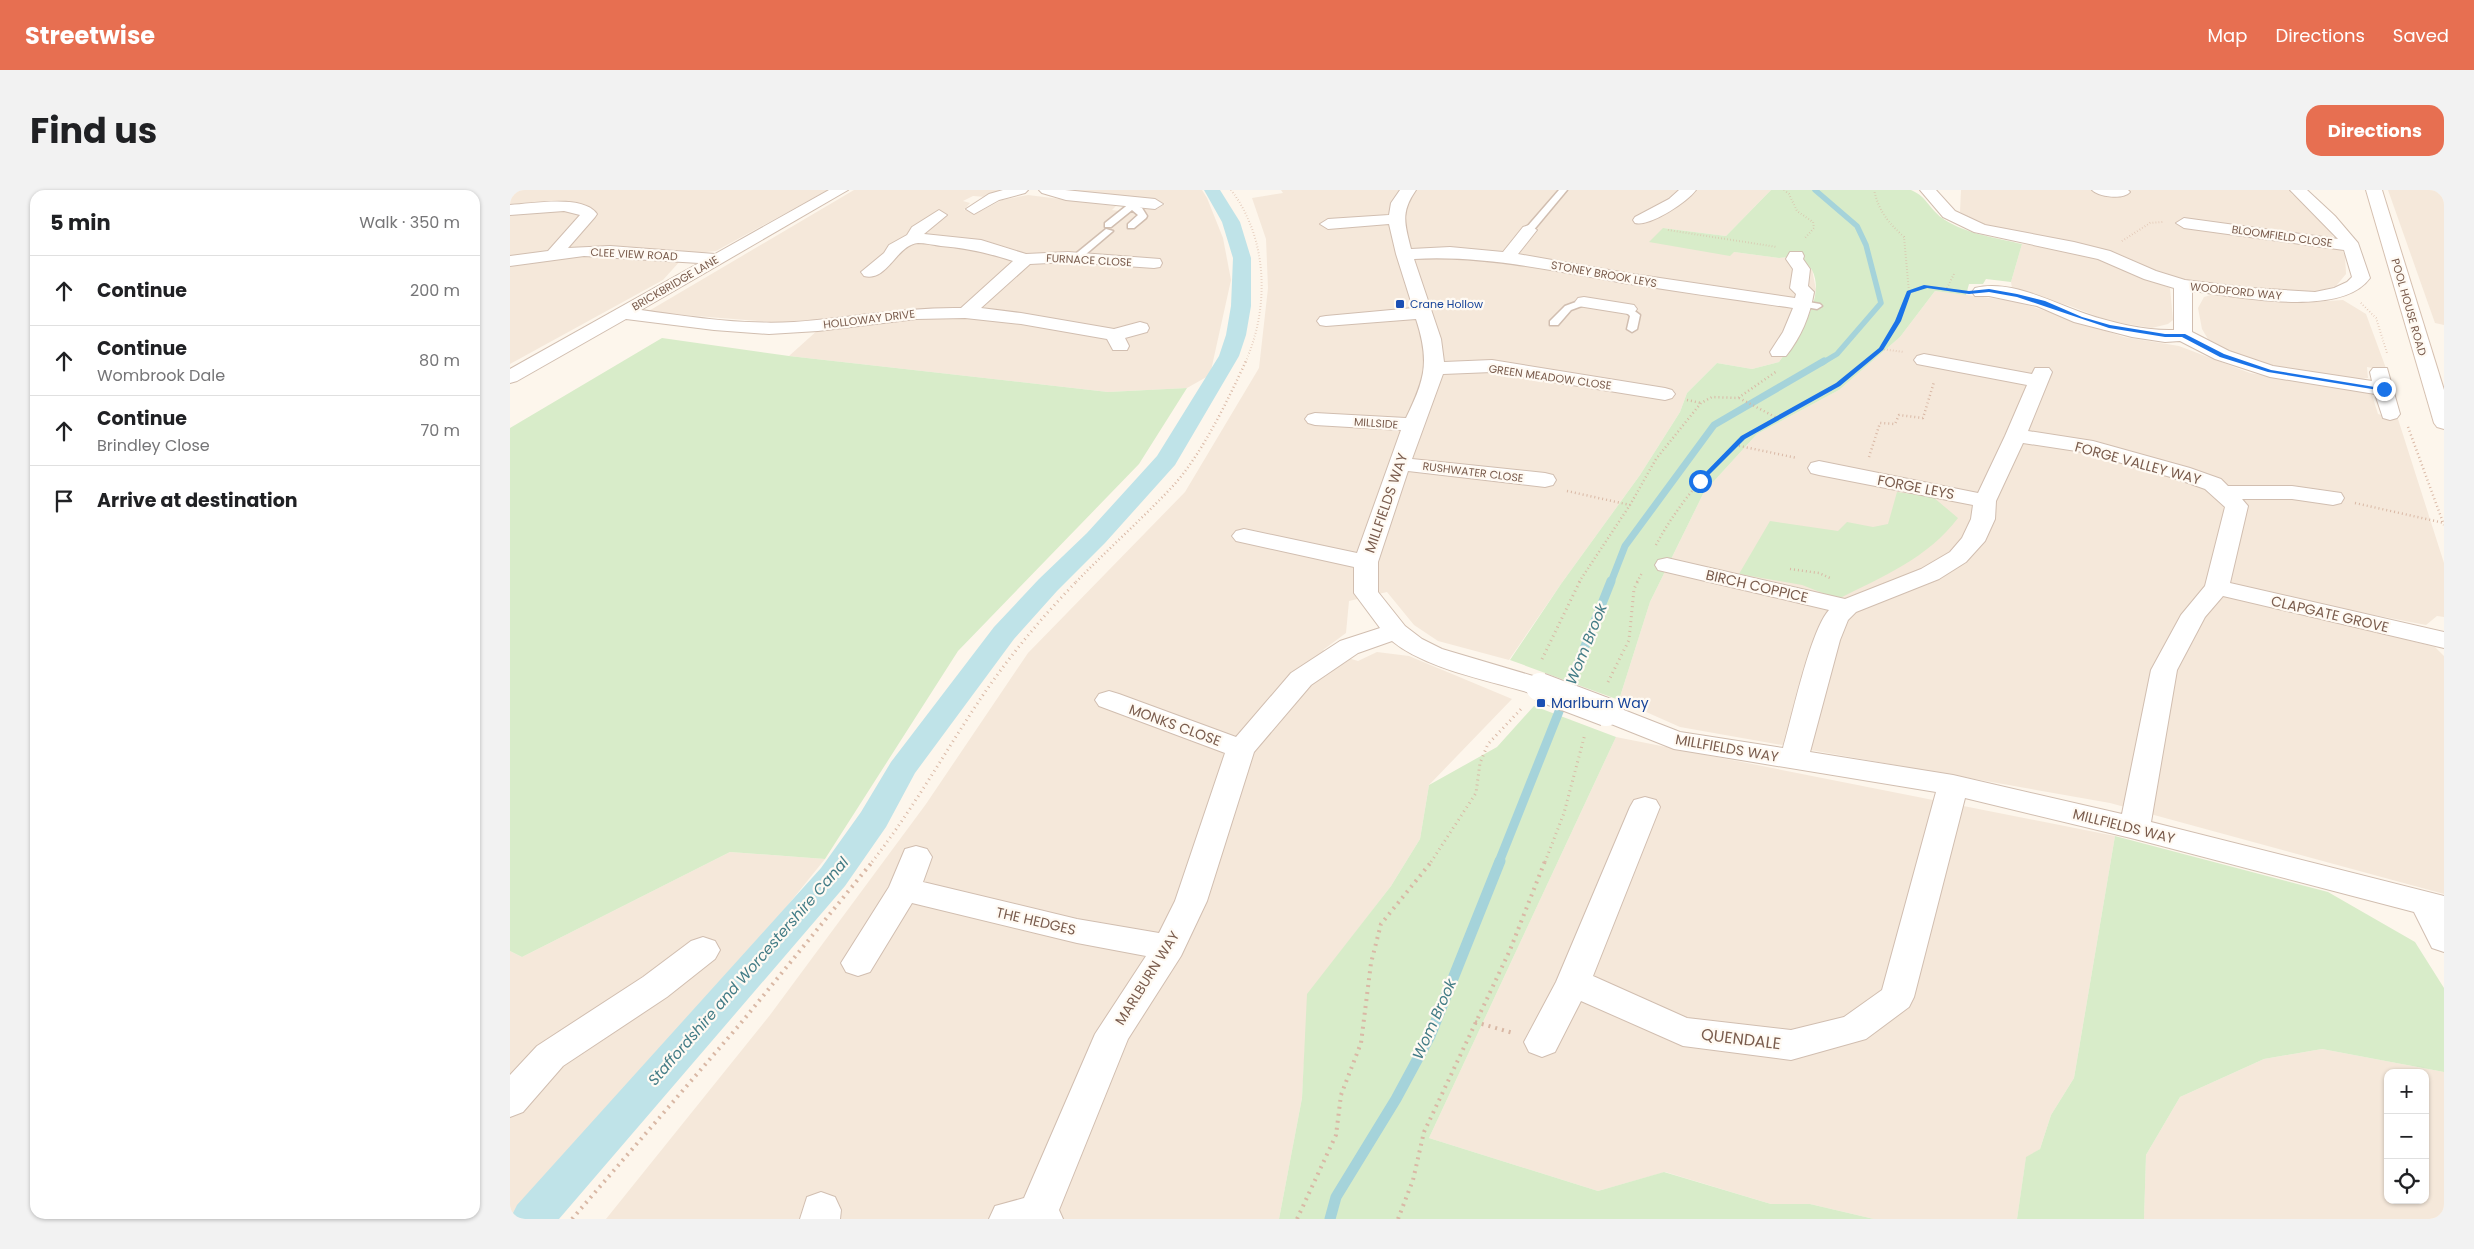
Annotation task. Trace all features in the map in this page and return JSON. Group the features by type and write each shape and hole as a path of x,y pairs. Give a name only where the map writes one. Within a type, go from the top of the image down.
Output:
{"street":[{"name":"BRICKBRIDGE LANE","path":"510,377 840,190"},
{"path":"976,204 1020,190"},
{"path":"1047,190 1066,195 1131,205 1155,204"},
{"path":"1328,224 1396,219 1399,203 1408,190"},
{"path":"1641,220 1674,202 1688,190"},
{"name":"WOODFORD WAY","path":"1928,190 1949,214 1980,229 2090,251 2150,275 2182,285 2315,297 2339,292 2352,286 2361,278 2358,259 2352,246 2329,218 2298,190"},
{"name":"POOL HOUSE ROAD","path":"2374,190 2444,423"},
{"path":"2095,192 2122,192"},
{"path":"510,210 574,207 587,211 589,214 553,255"},
{"path":"870,272 890,256 895,248 914,238 918,230 939,216"},
{"name":"MILLFIELDS WAY","path":"1396,219 1404,254 1432,340 1435,368 1427,395 1413,425 1366,562 1366,593 1396,631 1413,645 1433,655 1531,684 1674,740 1953,785 2135,828 2435,906"},
{"name":"BLOOMFIELD CLOSE","path":"2184,223 2212,229 2352,246"},
{"path":"1507,257 1529,230"},
{"name":"FURNACE CLOSE","path":"914,238 981,245 1025,258 1076,258 1157,264"},
{"name":"CLEE VIEW ROAD","path":"510,261 553,255 610,251 716,259"},
{"name":"STONEY BROOK LEYS","path":"1404,254 1450,252 1507,257 1626,278 1806,304"},
{"path":"1782,359 1806,304 1800,288 1802,269 1791,254"},
{"path":"966,313 1025,258"},
{"path":"1602,305 1626,278"},
{"path":"2182,285 2183,336"},
{"path":"1981,292 1989,290 2043,302 2080,318 2132,332 2183,336 2222,356 2253,367 2384,373 2390,414"},
{"path":"1584,302 1628,309"},
{"name":"HOLLOWAY DRIVE","path":"622,313 713,325 768,328 811,326 909,314 966,313 1117,341 1140,328"},
{"path":"1326,321 1353,324 1423,313"},
{"path":"510,361 535,363"},
{"path":"1794,760 1827,640 1836,617 1847,607 1930,574 1958,557 1973,540 1983,519 1984,501 2016,436 2040,376 1944,361"},
{"name":"GREEN MEADOW CLOSE","path":"1435,368 1492,366 1665,394"},
{"name":"MILLSIDE","path":"1314,419 1341,413 1413,425"},
{"name":"FORGE VALLEY WAY","path":"2016,436 2085,446 2182,473 2213,484 2237,506 2216,587 2194,615 2164,670 2135,828"},
{"name":"RUSHWATER CLOSE","path":"1401,464 1545,480"},
{"name":"FORGE LEYS","path":"1819,468 1855,470 1984,501"},
{"path":"2224,493 2301,485 2333,498"},
{"path":"1244,536 1282,537 1366,562"},
{"name":"BIRCH COPPICE","path":"1655,561 1847,607"},
{"name":"CLAPGATE GROVE","path":"2216,587 2444,640"},
{"name":"MARLBURN WAY","path":"1030,1217 1113,1034 1170,947 1191,901 1241,749 1301,679 1349,647 1396,631"},
{"name":"MONKS CLOSE","path":"1109,700 1241,749"},
{"name":"QUENDALE","path":"1573,982 1683,1032 1791,1045 1854,1030 1898,996 1953,785"},
{"path":"1542,1042 1573,982 1644,807"},
{"path":"858,963 904,889 916,857"},
{"name":"THE HEDGES","path":"904,889 1076,930 1170,947"},
{"path":"2435,906 2444,939"},
{"path":"510,1101 550,1056 655,987 703,950"}],"lane":[{"path":"1529,230 1563,190"},
{"path":"1076,258 1131,205 1139,210 1143,216 1131,226"},
{"path":"1554,322 1568,308 1584,302"},
{"path":"1628,309 1635,315 1632,329"}],"path":[{"path":"572,1219 741,1023 843,900 902,823 978,702 1046,613 1173,486 1197,452 1233,390 1247,359 1255,338 1262,288 1258,243 1253,227 1241,203 1231,190"},
{"path":"1641,220 1662,229 1759,243 1791,254 1811,234 1814,228 1813,222 1794,210 1789,194 1784,190"},
{"path":"1398,1219 1413,1180 1424,1132 1510,950 1564,813 1598,711 1629,640 1634,589 1655,561 1662,533 1700,481 1735,445 1743,438 1838,384 1881,349 1898,321 1909,292 1904,255 1904,237 1884,218 1877,204 1874,190"},
{"path":"2090,251 2112,246 2136,234 2150,223 2184,223"},
{"path":"1947,288 1954,274"},
{"path":"1909,292 1926,286 1981,292"},
{"path":"2339,292 2366,306 2379,322 2384,373"},
{"path":"1738,398 1782,359"},
{"path":"1855,470 1880,423 1894,424 1900,415 1923,418 1944,361"},
{"path":"1297,1219 1336,1135 1341,1095 1361,1044 1371,963 1381,924 1430,864 1476,793 1480,763 1488,744 1531,684 1583,574 1630,505 1656,459 1679,433 1701,403 1712,397 1738,398 1779,419"},
{"path":"2408,427 2444,524"},
{"path":"1735,445 1814,462 1819,468"},
{"path":"1545,480 1546,486 1630,505"},
{"path":"2333,498 2444,524"},
{"path":"1475,1022 1542,1042"}],"shaded area":[{"path":"510,190 828,190 716,251 698,253 668,249 650,257 681,260 663,280 510,364"},
{"path":"854,190 1015,190 986,197 973,196 963,201 970,203 964,210 981,211 1002,200 1028,195 1116,206 1112,210 1137,213 1144,209 1157,209 1165,204 1059,190 1202,190 1223,238 1231,280 1210,375 1187,388 1108,392 789,356 829,320 783,323 647,312"},
{"path":"1281,190 1771,190 1726,236 1663,228 1734,252 1779,258 1798,256 1812,269 1816,290 1807,322 1779,362 1752,369 1717,363 1687,393 1680,412 1640,475 1509,660 1438,641 1414,625 1387,592 1349,601 1346,633 1323,650 1358,661 1377,652 1409,656 1512,699 1429,785 1420,839 1391,886 1308,994 1302,1098 1279,1219 606,1219 770,1015 926,804 1028,653 1185,492 1259,368 1268,288 1266,239 1252,198 1283,193"},
{"path":"1961,190 2290,190 2292,194 2312,209 2331,233 2345,255 2346,274 2336,286 2316,292 2278,291 2185,280 1980,225 1960,212"},
{"path":"2388,190 2444,190 2444,325 2435,323"},
{"path":"2022,244 2081,252 2170,288 2173,320 2168,324 2152,328 2109,321 2070,306 2012,288 2011,282"},
{"path":"1935,291 2015,301 2124,337 2179,346 2250,373 2367,393 2372,395 2378,414 2398,419 2444,563 2444,617 2437,616 2426,625 2306,602 2306,614 2435,647 2444,656 2444,894 2110,803 1680,727 1619,700 1650,602 1704,492 1757,434 1839,390 1900,337"},
{"path":"2214,294 2313,302 2343,300 2366,314 2387,371 2367,367 2368,378 2360,379 2269,365 2244,358 2208,339 2202,329 2198,308 2204,297"},
{"path":"1616,737 2115,836 2074,1078 2051,1115 2040,1149 2026,1158 2017,1219 1874,1219 1810,1204 1771,1204 1665,1172 1598,1191 1429,1138"},
{"path":"730,852 825,859 709,1003 510,1219 510,951 522,957"},
{"path":"2322,1049 2428,1069 2384,1069 2384,1204 2429,1204 2429,1069 2444,1072 2444,1219 2144,1219 2146,1155 2180,1097 2264,1059"}],"green space":[{"path":"1771,190 1911,190 1921,196 1935,212 1954,225 1982,235 2022,244 2011,282 1986,279 1983,284 1969,284 1966,295 1935,291 1900,337 1839,390 1757,434 1704,492 1650,602 1619,700 1510,660 1561,584 1640,475 1680,412 1687,393 1717,363 1752,369 1779,362 1807,319 1815,294 1816,281 1812,270 1798,256 1779,258 1734,252 1730,256 1649,242 1663,228 1726,236"},
{"path":"662,338 789,356 1108,392 1187,388 1139,464 958,651 825,859 730,852 522,957 510,951 510,428"},
{"path":"1897,492 1933,497 1958,518 1933,544 1887,574 1838,599 1802,585 1739,574 1770,521 1838,531 1847,522 1873,527 1888,524"},
{"path":"1534,706 1616,737 1429,1138 1598,1191 1664,1172 1771,1204 1810,1204 1874,1219 1279,1219 1302,1098 1307,994 1391,886 1420,839 1429,785 1497,747"},
{"path":"2115,836 2328,892 2415,942 2444,988 2444,1072 2322,1049 2264,1059 2180,1097 2146,1155 2144,1219 2017,1219 2026,1157 2040,1149 2051,1115 2074,1078"}],"waterway":[{"name":"Staffordshire and Worcestershire Canal","path":"532,1219 833,877 874,819 902,769 1004,633 1048,585 1096,538 1167,460 1229,356 1236,335 1241,306 1242,258 1231,222 1212,190"},
{"name":"Wom Brook","path":"1815,190 1857,226 1866,245 1881,303 1837,354 1822,363"},
{"name":"Wom Brook","path":"1611,582 1625,546 1714,425 1824,361"},
{"name":"Wom Brook","path":"1499,862 1611,581"},
{"name":"Wom Brook","path":"1330,1219 1336,1197 1396,1099 1430,1036 1500,861"}],"place":[{"name":"Crane Hollow","path":"1400,304"},
{"name":"Marlburn Way","path":"1541,703"}],"route":[{"path":"1700,481 1743,438 1838,384 1881,349 1883,342 1898,321 1909,292 1926,286 1969,292 1989,290 2017,296 2043,302 2080,318 2132,332 2183,336 2222,356 2253,367 2384,389"}]}
